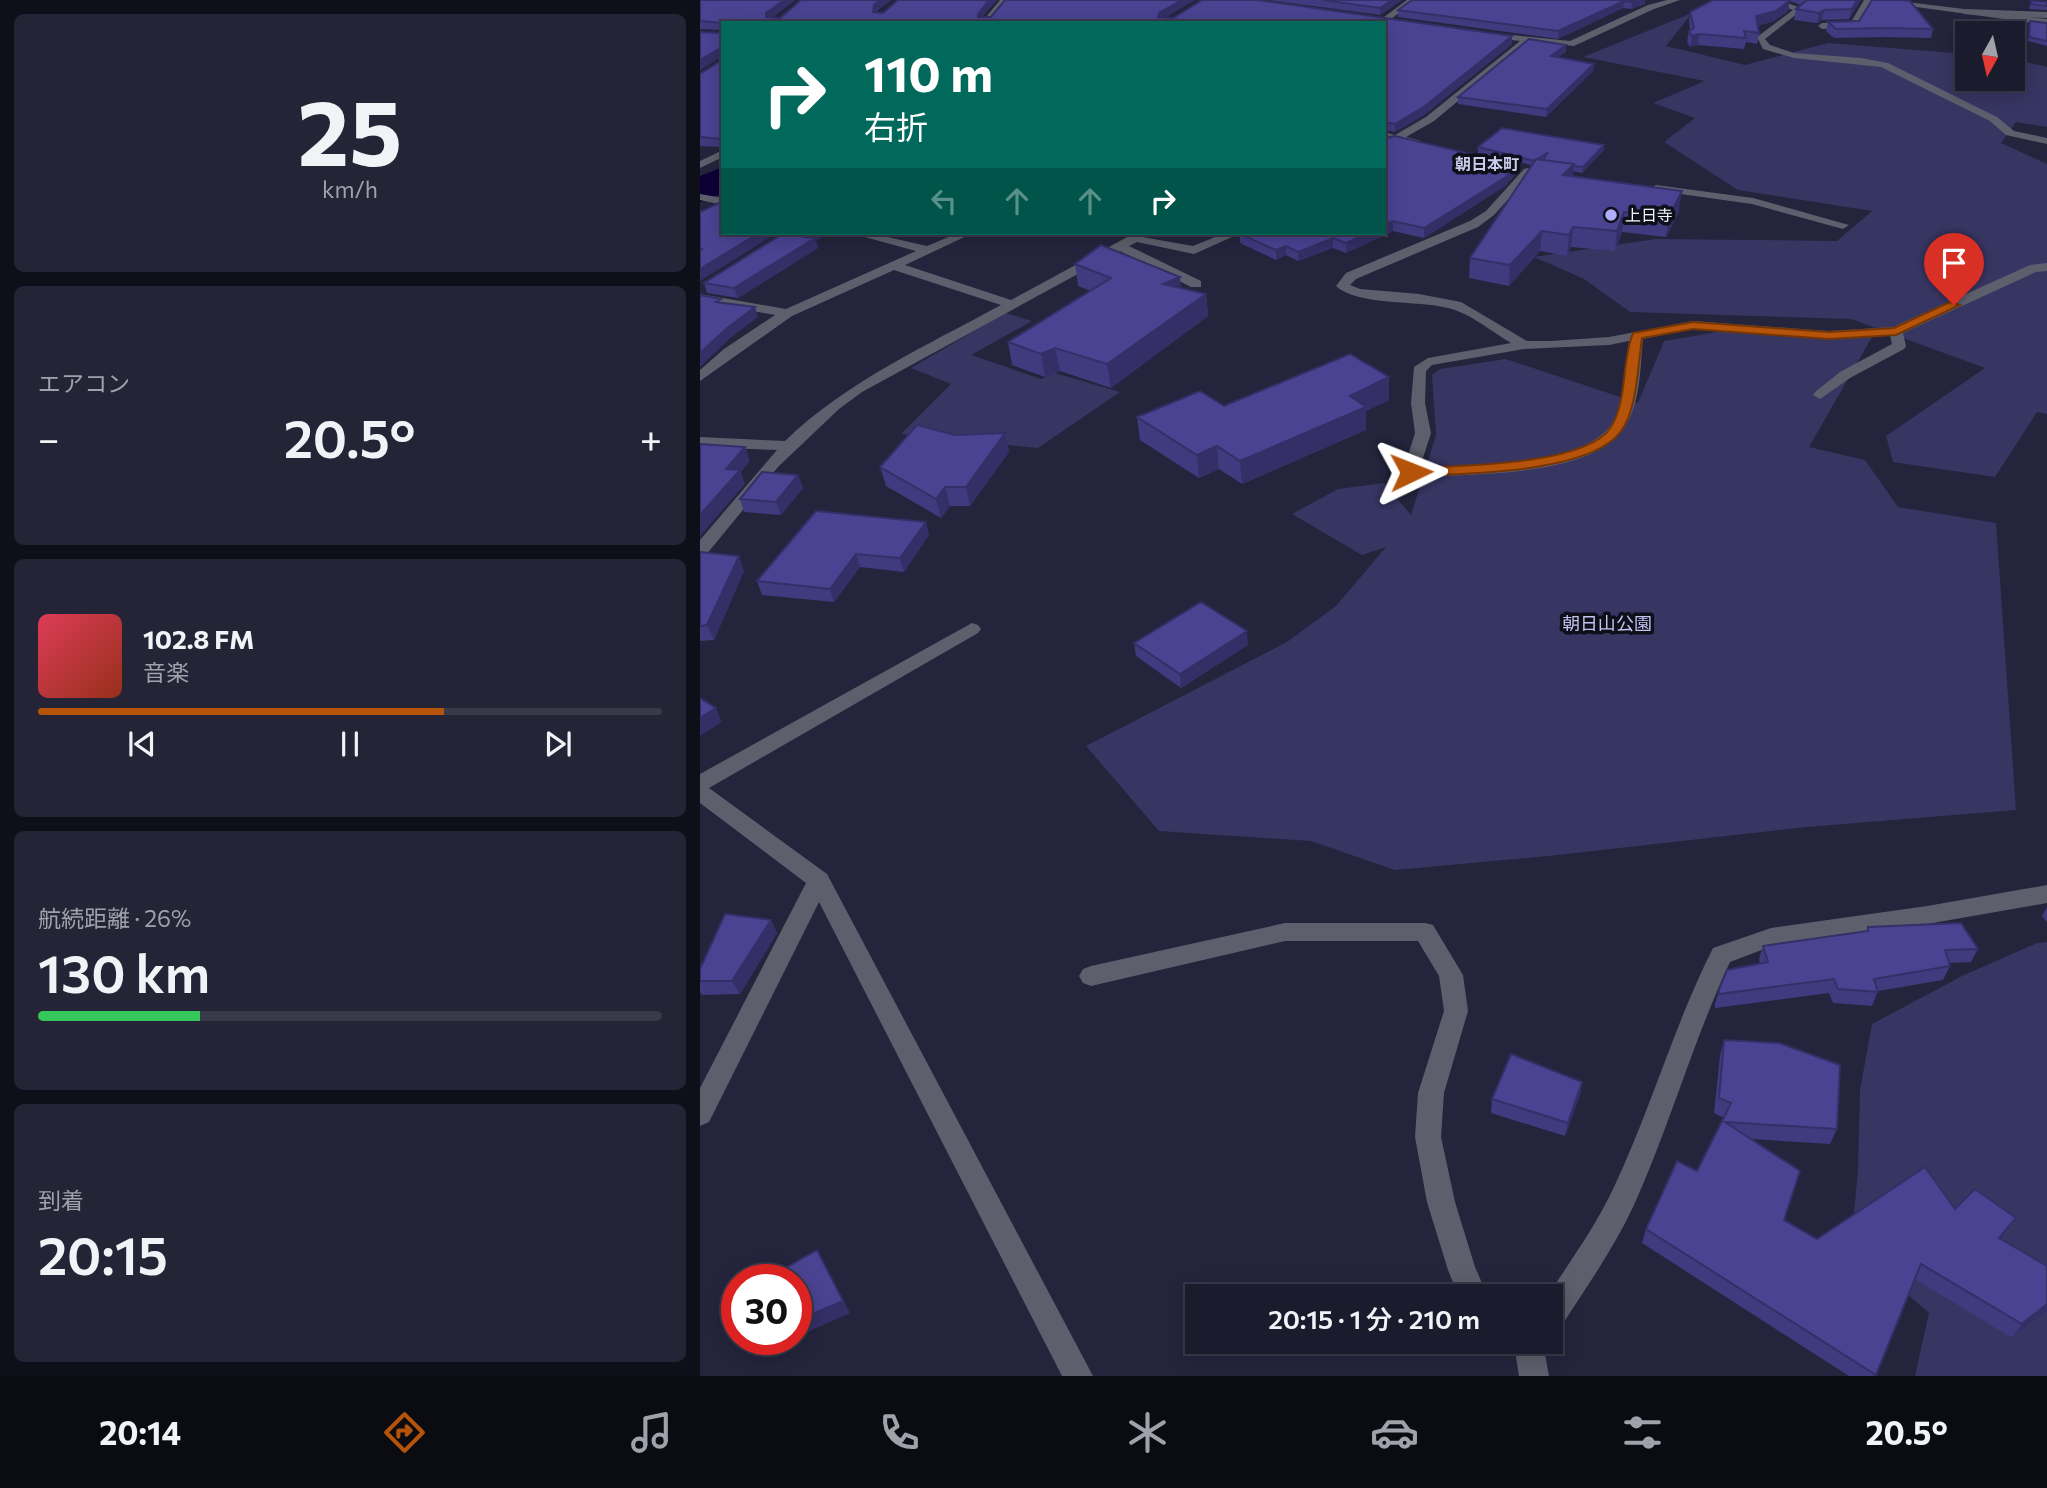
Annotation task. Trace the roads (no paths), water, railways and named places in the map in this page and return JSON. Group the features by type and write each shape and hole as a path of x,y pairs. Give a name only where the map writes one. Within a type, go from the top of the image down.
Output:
{"street":[{"path":"987,21 1005,0"},
{"path":"1378,21 1413,0"},
{"path":"1645,0 1676,0"},
{"path":"1771,0 1799,9 1760,39 1763,45 1772,50 1810,57 1871,62 1895,69 1914,76 1958,104 1998,122 2009,132 2047,141"},
{"path":"1822,26 1854,25 1869,0 2047,22"},
{"path":"1474,33 1571,44 1667,1"},
{"path":"1966,12 2047,15"},
{"path":"1386,21 1396,22"},
{"path":"1386,145 1430,119 1526,40"},
{"path":"1386,135 1423,145"},
{"path":"700,165 721,154"},
{"path":"1524,345 1456,305 1419,298 1357,293 1342,286 1351,276 1474,224 1490,213 1528,171"},
{"path":"1647,187 1753,201 1843,225"},
{"path":"700,197 718,203"},
{"path":"864,235 928,250"},
{"path":"700,377 729,352 787,313 962,235"},
{"path":"700,551 787,446 830,406 857,389 1135,238 1194,250 1230,235"},
{"path":"1120,246 1196,285"},
{"path":"894,266 1010,304"},
{"path":"1637,335 1625,406 1616,430 1595,446 1556,460 1484,469 1404,473 1423,433 1418,402 1419,370 1429,362 1524,345 1609,341 1637,335 1693,325 1829,335 1896,331 2034,268 2047,267"},
{"path":"700,298 787,313"},
{"path":"1819,395 1845,375 1899,346 1896,331"},
{"path":"700,442 787,446"},
{"path":"700,783 972,629"},
{"path":"700,792 819,880 1079,1376"},
{"path":"700,1114 819,880"},
{"path":"1563,1297 1624,1196 1678,1064 1701,995 1721,955 1771,937 1927,915 2047,894"},
{"path":"1091,976 1285,932 1425,932 1451,975 1456,1011 1431,1093 1428,1137 1441,1202 1468,1284"}],"waterway":[{"path":"700,191 721,179"}],"place":[{"name":"上日寺","path":"1611,215"}],"district":[{"name":"朝日本町","path":"1487,164"}],"park label":[{"name":"朝日山公園","path":"1607,624"}]}
